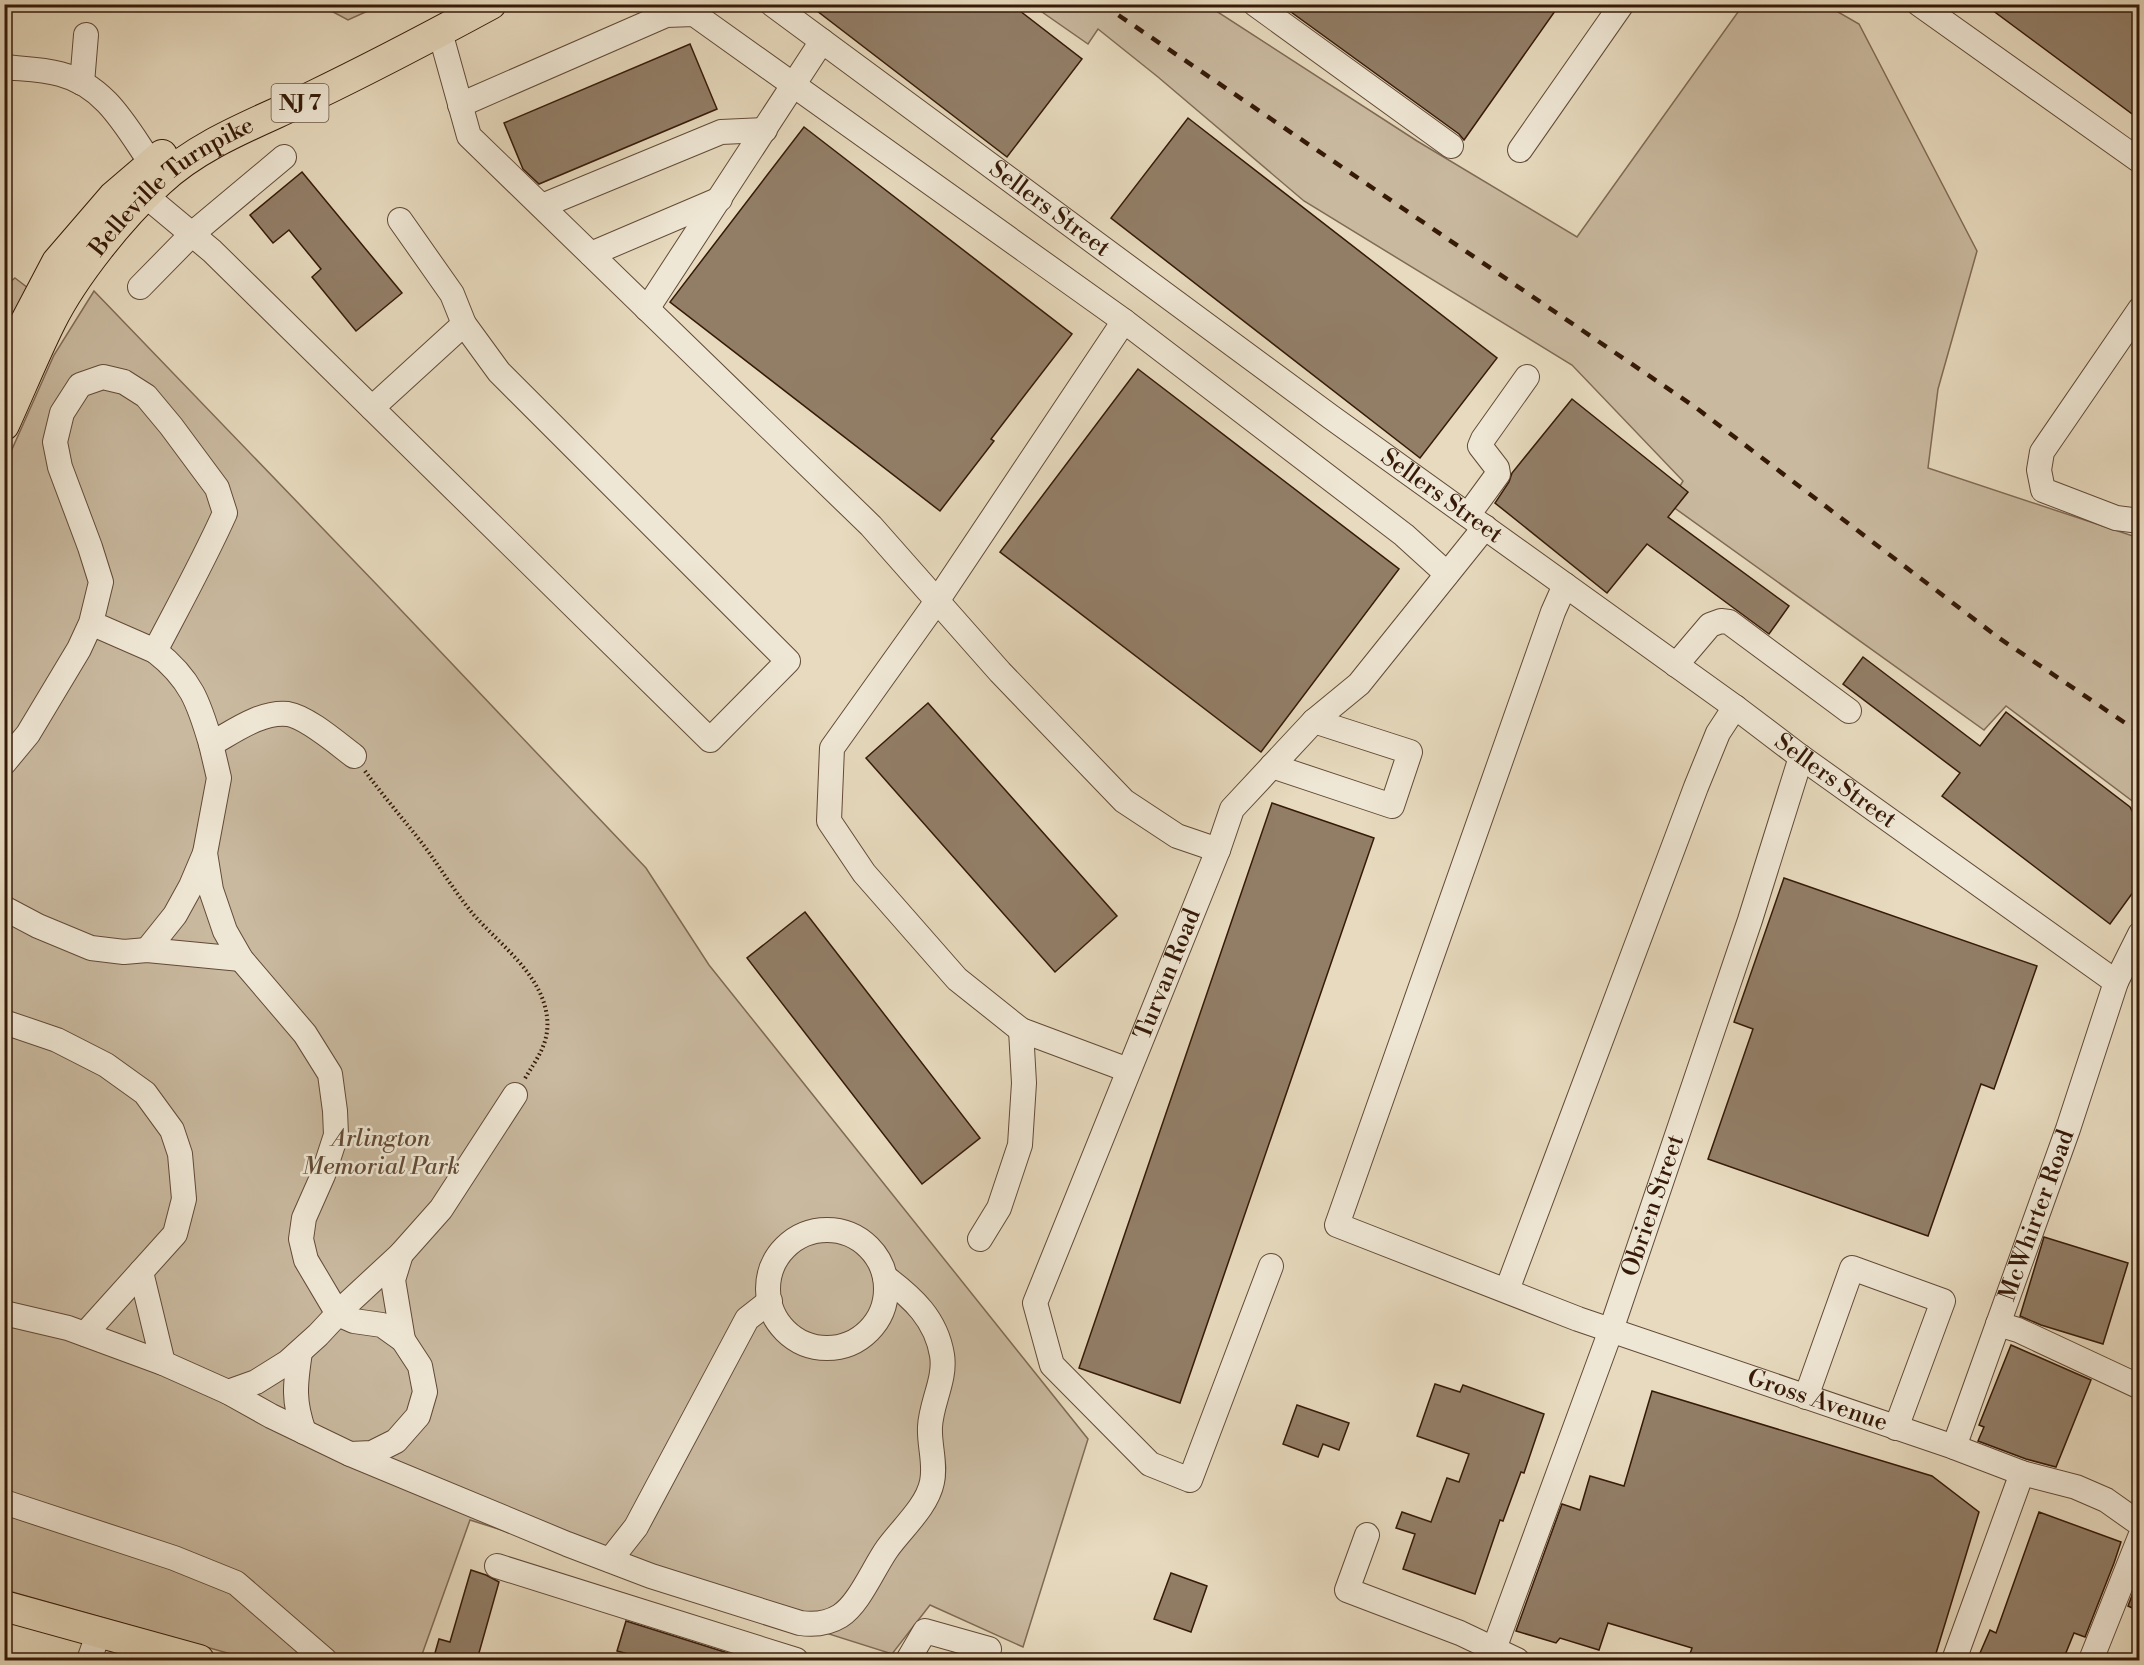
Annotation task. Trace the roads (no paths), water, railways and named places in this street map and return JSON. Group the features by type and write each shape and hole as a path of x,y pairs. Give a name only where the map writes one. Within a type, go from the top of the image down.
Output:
{"main road":[{"name":"Belleville Turnpike","path":"4,424 51,320 77,277 153,179 214,122 310,76 484,4"},
{"name":"Belleville Turnpike","path":"4,369 57,262 113,197 153,179 231,133 376,66 491,4"},
{"path":"4,1606 199,1660"}],"street":[{"name":"Sellers Street","path":"772,4 1476,521 1735,707 1801,758 2116,982"},
{"path":"1255,4 1451,146"},
{"path":"1520,150 1622,4"},
{"path":"1919,4 2139,160"},
{"path":"460,105 666,15 694,15 1124,321 1404,535 1447,574"},
{"path":"440,32 469,136 871,526 1000,672 1124,801 1178,836 1218,850"},
{"path":"82,83 86,35"},
{"path":"648,309 822,41"},
{"path":"4,67 51,72 96,90 116,112 153,179 192,234 212,250 710,740 788,661 499,372 464,324 452,294 400,220"},
{"path":"542,206 721,132 765,130"},
{"path":"140,287 192,234 284,157"},
{"path":"591,255 720,199"},
{"path":"2139,309 2042,452 2038,470 2043,490 2116,518 2139,521"},
{"path":"1124,321 937,602 832,748 830,822 864,873 957,979 1022,1030 1128,1071"},
{"path":"372,408 464,324"},
{"path":"4,763 28,734 79,649 91,623 101,582 60,467 55,442 62,413 80,385 103,377 124,382 146,396 217,488 225,513 155,651"},
{"name":"Turvan Road","path":"1271,1266 1190,1480 1150,1464 1052,1365 1035,1303 1218,850 1232,809 1314,720 1359,684 1447,574 1476,521 1497,474 1497,468 1480,446 1527,377"},
{"name":"Gross Avenue","path":"1566,585 1553,612 1337,1225 1611,1330 2022,1473 2076,1488 2106,1500 2139,1524"},
{"path":"1676,665 1710,625 1721,621 1729,622 1849,711"},
{"path":"91,623 155,651 184,679 200,704 219,778 205,853 175,915 147,950"},
{"path":"1508,1290 1696,787 1718,733 1735,707"},
{"path":"211,744 266,716 288,714 305,721 354,756"},
{"path":"1272,766 1392,806 1410,752 1314,720"},
{"name":"Obrien Street","path":"1494,1649 1611,1330 1747,931 1801,758"},
{"path":"205,853 211,890 225,932 241,959 305,1034 330,1074 336,1135 304,1218 301,1239 306,1260 338,1314 354,1321 382,1325 403,1340 420,1366 425,1392 418,1416 396,1441 372,1454 350,1454"},
{"path":"4,909 38,927 91,948 124,952 147,950 241,959"},
{"name":"McWhirter Road","path":"1954,1448 2068,1129 2116,982 2139,934"},
{"path":"4,1022 57,1040 106,1065 145,1093 172,1130 180,1154 184,1199 175,1234 85,1334"},
{"path":"980,1239 999,1208 1020,1145 1024,1083 1022,1030"},
{"path":"228,1392 256,1382 288,1362 401,1254 441,1209 515,1095"},
{"path":"819,1230 839,1231 858,1238 874,1252 883,1268 886,1286 885,1304 877,1321 865,1335 849,1344 831,1348 813,1347 796,1339 781,1326 770,1301 768,1287 772,1267 783,1249 799,1236 819,1230"},
{"path":"401,1254 393,1280 403,1340"},
{"path":"1806,1397 1852,1268 1943,1301 1896,1428"},
{"path":"141,1272 163,1363"},
{"path":"4,1313 68,1328 163,1363 228,1392 350,1454 651,1576 800,1623 823,1623 848,1610 887,1549 919,1509 932,1482 930,1428 933,1403 941,1379 943,1357 935,1329 923,1310 907,1293 885,1277"},
{"path":"610,1560 636,1527 747,1319 770,1301"},
{"path":"1998,1324 2018,1330 2139,1387"},
{"path":"300,1352 295,1390 297,1412 304,1432"},
{"path":"1954,1660 2022,1473"},
{"path":"4,1502 174,1558 236,1583 325,1660"},
{"path":"1367,1535 1347,1590 1460,1633 1517,1660"},
{"path":"2091,1660 2139,1538"},
{"path":"497,1566 796,1660"},
{"path":"908,1660 925,1631 989,1649"},
{"path":"89,1660 99,1632"}],"railway":[{"path":"1102,4 1695,407 1999,638 2140,733"}],"park label":[{"name":"Arlington Memorial Park","path":"381,1153"}]}
